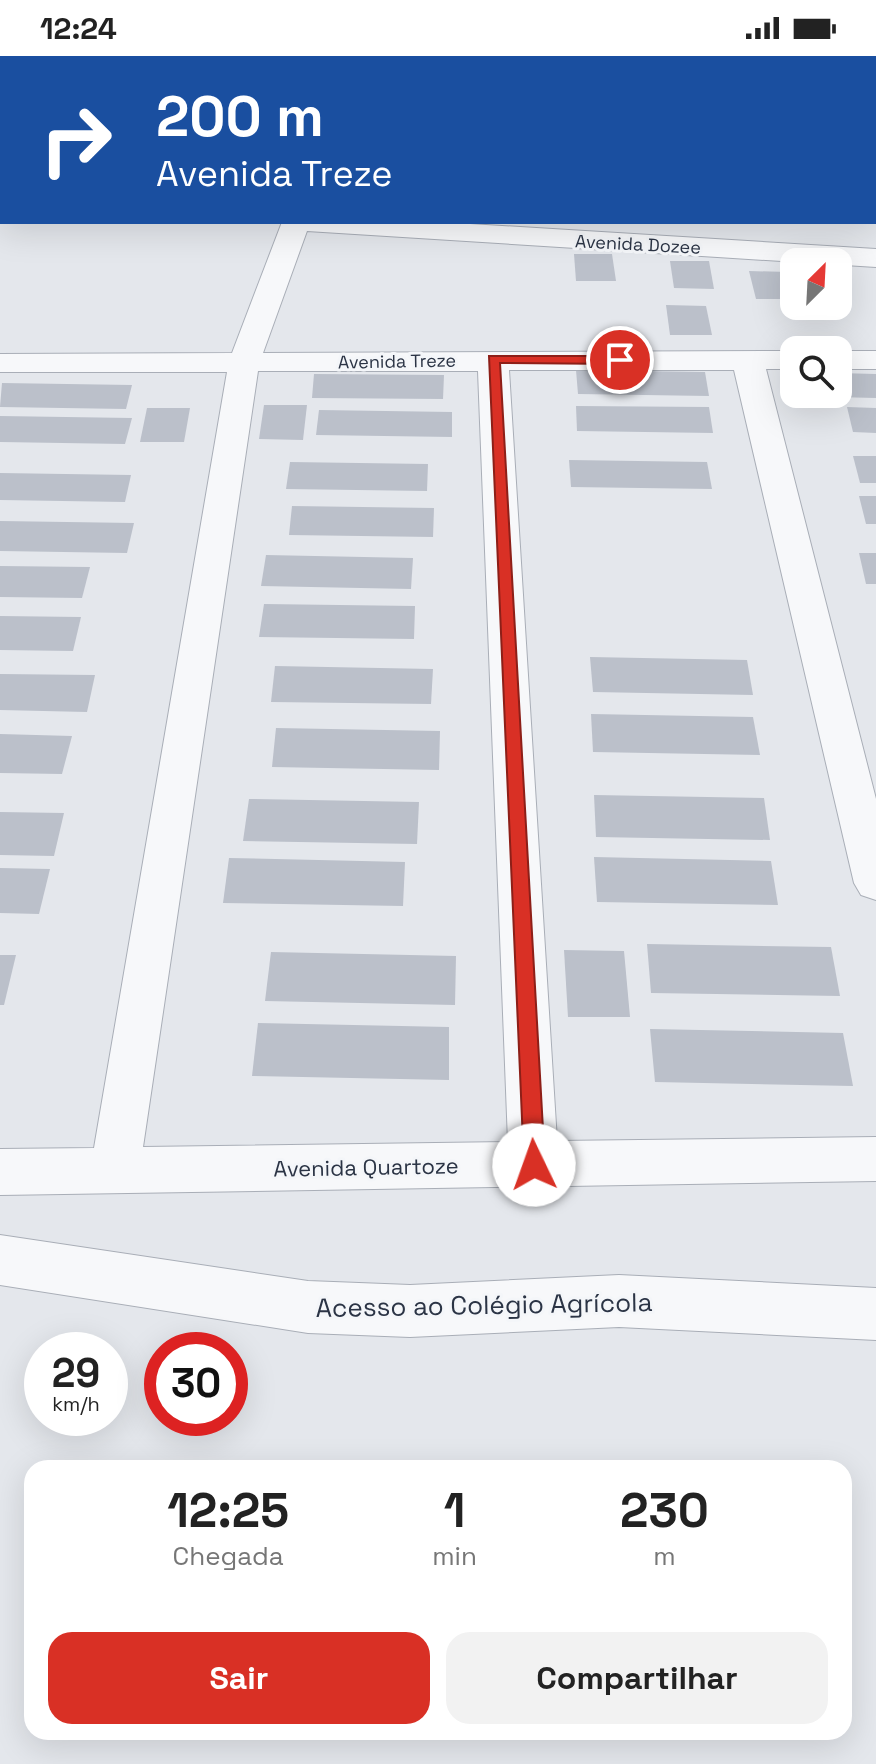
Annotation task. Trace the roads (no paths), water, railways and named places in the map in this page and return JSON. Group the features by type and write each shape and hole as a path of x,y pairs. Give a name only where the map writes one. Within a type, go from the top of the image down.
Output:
{"street":[{"path":"115,1169 244,363 295,224"},
{"name":"Avenida Dozee","path":"364,224 606,232 876,258"},
{"path":"493,359 534,1165"},
{"name":"Avenida Treze","path":"0,363 780,360"},
{"path":"852,360 876,360"},
{"path":"748,361 876,883"},
{"name":"Avenida Quartoze","path":"0,1172 876,1159"},
{"name":"Acesso ao Colégio Agrícola","path":"0,1260 308,1307 410,1311 619,1301 876,1314"}]}
